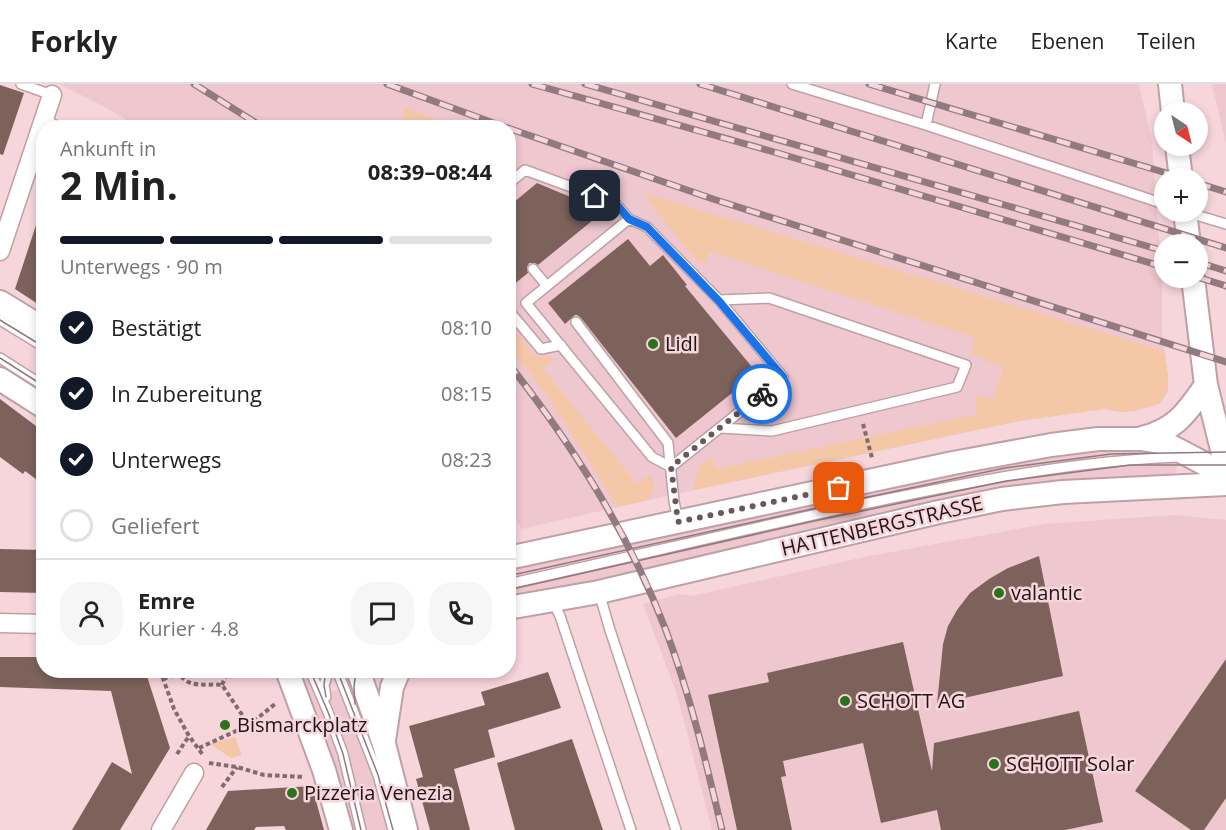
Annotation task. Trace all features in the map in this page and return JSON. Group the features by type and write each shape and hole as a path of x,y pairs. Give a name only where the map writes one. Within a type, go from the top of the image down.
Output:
{"street":[{"path":"1170,84 1172,102"},
{"path":"52,95 52,120"},
{"path":"0,250 36,162"},
{"path":"516,556 953,463 1098,439 1141,439 1165,443 1205,464 1226,469 1206,385 1194,288"},
{"path":"0,302 36,323"},
{"path":"0,379 36,402"},
{"path":"1141,439 1159,434 1182,417 1206,385"},
{"name":"HATTENBERGSTRASSE","path":"516,607 599,592 1002,499 1226,469"},
{"path":"0,623 36,624"},
{"path":"289,678 318,773 341,830"},
{"path":"361,678 384,744 406,830"},
{"path":"384,744 392,687 396,678"},
{"path":"161,830 194,773"}],"lane":[{"path":"21,84 52,95"},
{"path":"792,84 926,125 1154,201"},
{"path":"926,125 935,84"},
{"path":"516,177 525,170 615,203 629,219 647,227 718,300 783,377 671,467"},
{"path":"629,219 526,303 652,457 671,467"},
{"path":"1208,219 1226,224"},
{"path":"532,269 547,286"},
{"path":"718,300 770,298 966,365 957,387 772,431 720,428"},
{"path":"0,320 36,342"},
{"path":"516,320 540,349 561,345"},
{"path":"576,322 668,443 678,522"},
{"path":"0,358 36,381"},
{"name":"HATTENBERGSTRASSE","path":"516,582 818,514 1000,476 1105,461 1190,456"},
{"path":"599,592 676,830"},
{"path":"552,600 631,830"},
{"path":"313,678 343,754 361,830"},
{"path":"326,678 324,685 328,712"},
{"path":"340,678 378,775 393,830"}],"path":[{"path":"867,440 871,453"},
{"path":"183,678 197,686 222,685"},
{"path":"222,685 225,678"},
{"path":"163,679 174,709 208,763 285,777 318,773"},
{"path":"222,685 249,725"},
{"path":"199,748 249,725 280,701"},
{"path":"177,754 189,736"},
{"path":"222,787 237,767"}],"shaded area":[{"path":"59,84 1139,84 1152,143 1154,222 1158,222 1159,234 1154,234 1154,288 1162,288 1162,333 1168,391 1160,403 1136,411 1122,412 1104,409 1019,421 522,529 516,520 516,120 127,120"},
{"path":"1212,84 1226,84 1226,144"},
{"path":"406,108 439,120 402,120"},
{"path":"644,193 1164,351 1168,391 1160,403 1150,407 1122,412 1104,409 1019,421 694,490 698,471 703,463 711,458 715,469 977,414 975,395 993,399 1003,367 971,354 975,338 710,251 706,261 701,263 659,215"},
{"path":"516,332 533,355 550,356 553,360 543,369 637,484 648,476 652,477 654,488 648,500 618,507 545,392 516,355"},
{"path":"1153,449 1178,460 1175,476 1105,478 1007,489 516,597 516,568 1030,458 1105,450"},
{"name":"SCHOTT AG","path":"1174,515 1226,520 1226,830 712,830 677,694 643,604 679,594 692,596 864,557 1045,524"},
{"path":"304,678 311,678 319,696 357,683 399,830 351,830 305,687"},
{"path":"235,737 242,755 231,758 210,744"}],"building":[{"path":"0,85 24,93 3,155 0,154"},
{"path":"537,183 604,211 538,265 529,263 528,273 516,283 516,200"},
{"path":"36,225 36,303 15,289"},
{"path":"628,239 650,266 663,255 687,285 685,286 757,373 676,438 581,318 575,315 565,324 548,303"},
{"path":"0,399 36,426 36,479 25,471 23,474 0,457"},
{"path":"0,549 36,550 36,593 0,592"},
{"path":"1039,556 1063,676 937,704 943,644 948,626 957,610 970,593 989,579 1008,568"},
{"path":"903,642 932,771 934,743 1079,711 1103,822 1065,830 941,830 937,810 881,823 863,743 783,761 786,776 781,777 792,830 737,830 708,695 769,682 767,673"},
{"path":"0,657 36,657 36,678 148,678 170,748 120,830 72,830 112,762 132,774 111,691 0,687"},
{"path":"1226,659 1226,798 1204,830 1191,830 1135,791"},
{"path":"548,672 561,708 488,730 495,757 454,769 470,830 430,830 416,779 423,777 409,726 485,705 481,692"},
{"path":"572,739 603,830 515,830 497,763"},
{"path":"312,786 324,830 286,830 284,826 256,827 254,830 206,830 228,791"}],"tram line":[{"path":"0,320 36,342"},
{"path":"0,358 36,381"},
{"path":"516,574 1005,468 1111,454 1226,452"},
{"path":"516,588 819,520 1006,481 1130,465 1226,465"},
{"path":"313,678 343,754 361,830"},
{"path":"325,678 326,697"},
{"path":"340,678 378,775 393,830"},
{"path":"355,678 355,704"}],"railway":[{"path":"194,84 251,120"},
{"path":"387,84 485,120"},
{"path":"532,84 781,154 1154,264"},
{"path":"585,84 1154,248"},
{"path":"700,84 1226,248"},
{"path":"869,84 1154,169"},
{"path":"516,131 713,199 1226,362"},
{"path":"1208,186 1226,192"},
{"path":"1208,265 1226,271"},
{"path":"1208,280 1226,286"},
{"path":"516,373 597,490 634,557 650,592 665,628 690,703 722,830"}],"way so far":[{"path":"762,394 671,467 678,522 839,488"}],"place":[{"name":"Lidl","path":"653,344"},
{"name":"valantic","path":"999,593"},
{"name":"SCHOTT AG","path":"845,701"},
{"name":"Bismarckplatz","path":"225,725"},
{"name":"SCHOTT Solar","path":"994,764"},
{"name":"Pizzeria Venezia","path":"292,793"}],"route":[{"path":"595,196 615,203 629,219 647,227 718,300 783,377 762,394"}]}
